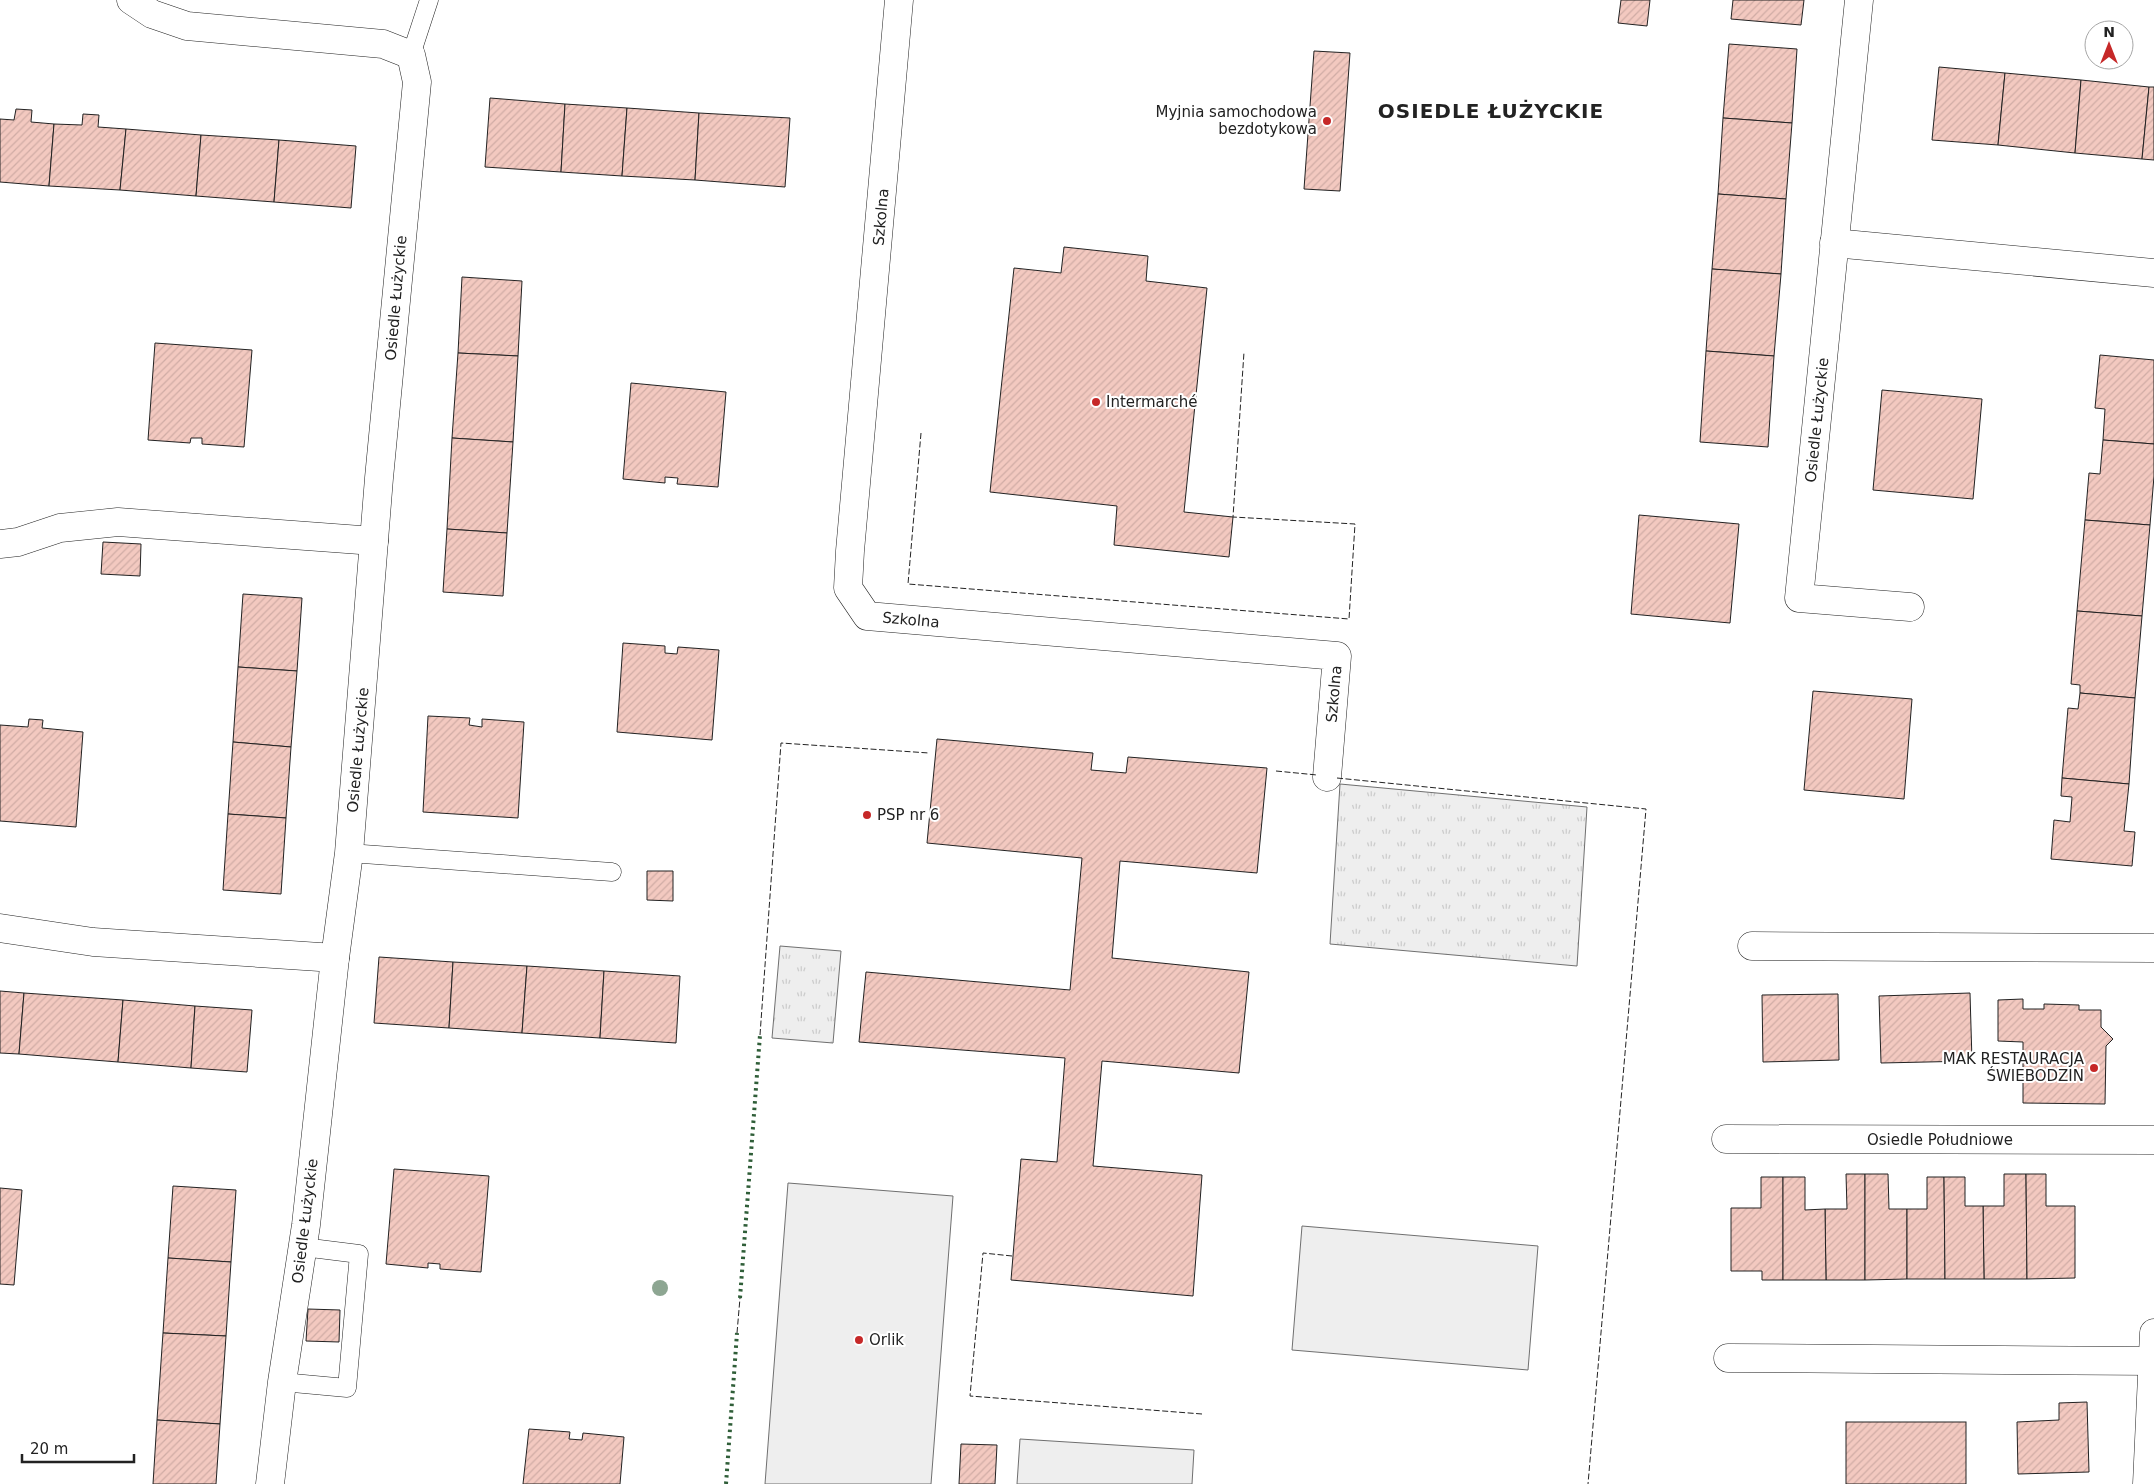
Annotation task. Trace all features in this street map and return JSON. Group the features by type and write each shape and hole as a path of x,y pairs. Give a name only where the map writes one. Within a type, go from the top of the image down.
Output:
{"street":[{"path":"131,0 152,14 187,26 383,44 411,55"},
{"name":"Szkolna","path":"899,0 848,588 867,616 1337,656 1327,777"},
{"name":"Osiedle Łużyckie","path":"1860,0 1834,243 1800,598 1910,607"},
{"name":"Osiedle Łużyckie","path":"270,1484 282,1382 303,1247 349,853 374,541 417,82 411,55"},
{"path":"1834,243 2154,273"},
{"path":"0,544 18,542 60,528 118,522 374,541"},
{"path":"0,928 93,942 336,958"},
{"path":"1752,946 2154,948"},
{"name":"Osiedle Południowe","path":"1726,1139 2154,1140"},
{"path":"2147,1484 2154,1333"},
{"path":"1728,1358 2153,1361"}],"lane":[{"path":"411,55 429,0"},
{"path":"349,853 612,872"},
{"path":"282,1382 347,1388 359,1254 303,1247"}],"green space":[{"path":"1340,784 1587,807 1577,966 1330,944"},
{"path":"780,946 841,951 833,1043 772,1038"},
{"name":"Orlik","path":"788,1183 953,1196 931,1484 765,1484"},
{"path":"1302,1226 1538,1246 1528,1370 1292,1350"},
{"path":"1020,1439 1194,1450 1192,1484 1017,1484"}],"building":[{"path":"1621,0 1650,0 1647,26 1618,23"},
{"path":"1733,0 1804,0 1801,25 1731,19"},
{"path":"1729,44 1797,49 1792,123 1723,118"},
{"name":"Myjnia samochodowa bezdotykowa","path":"1314,51 1350,53 1340,191 1304,189"},
{"path":"1939,67 2005,73 1998,145 1932,140"},
{"path":"2005,73 2081,80 2075,153 1998,145"},
{"path":"2081,80 2149,87 2142,159 2075,153"},
{"path":"2149,87 2154,87 2154,160 2142,159"},
{"path":"490,98 565,104 561,172 485,167"},
{"path":"565,104 627,108 622,176 561,172"},
{"path":"627,108 699,113 695,180 622,176"},
{"path":"16,109 32,110 31,122 54,124 49,186 0,182 0,119 14,120"},
{"path":"699,113 790,118 785,187 695,180"},
{"path":"83,114 99,115 98,127 126,129 120,190 49,186 54,124 82,125"},
{"path":"1723,118 1792,123 1786,199 1718,194"},
{"path":"126,129 201,135 196,196 120,190"},
{"path":"201,135 279,140 274,202 196,196"},
{"path":"279,140 356,146 351,208 274,202"},
{"path":"1718,194 1786,199 1781,274 1712,269"},
{"path":"1064,247 1148,256 1146,281 1207,288 1184,512 1233,517 1229,557 1114,545 1117,506 990,492 1014,268 1061,273"},
{"path":"1712,269 1781,274 1774,356 1706,351"},
{"path":"462,277 522,281 518,356 458,353"},
{"path":"155,343 252,350 244,447 202,444 202,438 191,438 190,443 148,440"},
{"path":"1706,351 1774,356 1768,447 1700,442"},
{"path":"458,353 518,356 513,442 452,438"},
{"path":"2100,355 2154,360 2154,444 2103,440 2105,409 2095,408"},
{"path":"631,383 726,392 718,487 677,484 678,478 665,477 665,483 623,479"},
{"path":"1882,390 1982,399 1973,499 1873,490"},
{"path":"452,438 513,442 507,533 447,529"},
{"path":"2103,440 2154,444 2154,476 2150,525 2085,520 2089,473 2100,474"},
{"path":"1639,515 1739,524 1730,623 1631,614"},
{"path":"2085,520 2150,525 2142,616 2077,611"},
{"path":"447,529 507,533 503,596 443,592"},
{"path":"103,542 141,544 140,576 101,574"},
{"path":"243,594 302,598 297,671 238,667"},
{"path":"2077,611 2142,616 2135,698 2080,693 2080,685 2071,684"},
{"path":"623,643 665,646 665,653 677,654 678,647 719,650 712,740 617,732"},
{"path":"238,667 297,671 291,747 233,742"},
{"path":"1813,691 1912,699 1904,799 1804,790"},
{"path":"2080,693 2135,698 2129,784 2062,778 2068,708 2078,709"},
{"path":"428,716 470,718 469,725 482,727 482,719 524,722 518,818 423,812"},
{"path":"29,719 43,720 42,728 83,732 76,827 0,821 0,725 28,727"},
{"path":"937,739 1093,753 1091,770 1126,773 1128,757 1267,768 1257,873 1120,861 1112,958 1249,972 1239,1073 1102,1061 1093,1166 1202,1175 1193,1296 1011,1280 1021,1159 1057,1162 1065,1058 859,1042 866,972 1070,990 1082,858 927,843"},
{"path":"233,742 291,747 286,818 228,814"},
{"path":"2062,778 2129,784 2124,831 2135,832 2132,866 2051,859 2054,820 2070,822 2072,797 2061,796"},
{"path":"228,814 286,818 281,894 223,890"},
{"path":"647,871 673,871 673,901 647,900"},
{"path":"379,957 453,962 449,1028 374,1023"},
{"path":"453,962 527,966 522,1033 449,1028"},
{"path":"527,966 604,971 600,1038 522,1033"},
{"path":"604,971 680,976 676,1043 600,1038"},
{"path":"0,991 24,993 19,1054 0,1053"},
{"path":"24,993 123,1000 118,1062 19,1054"},
{"path":"1970,993 1972,1061 1881,1063 1879,996"},
{"path":"1838,994 1839,1060 1763,1062 1762,995"},
{"path":"2023,999 2023,1009 2044,1009 2044,1004 2079,1005 2079,1010 2101,1010 2101,1027 2113,1039 2106,1046 2105,1104 2023,1103 2023,1042 1998,1041 1998,1000"},
{"path":"123,1000 195,1006 191,1068 118,1062"},
{"path":"195,1006 252,1010 247,1072 191,1068"},
{"path":"394,1169 489,1176 481,1272 440,1269 440,1264 428,1263 428,1268 386,1264"},
{"path":"1846,1174 1865,1174 1865,1280 1826,1280 1825,1209 1847,1209"},
{"path":"1865,1174 1888,1174 1889,1209 1907,1209 1907,1279 1865,1280"},
{"path":"2004,1174 2026,1174 2027,1279 1984,1279 1983,1206 2004,1206"},
{"path":"2026,1174 2046,1174 2046,1206 2075,1206 2075,1278 2027,1279"},
{"path":"1761,1177 1783,1177 1783,1280 1762,1280 1762,1271 1731,1271 1731,1208 1761,1208"},
{"path":"1783,1177 1805,1177 1805,1210 1825,1209 1826,1280 1783,1280"},
{"path":"1927,1177 1944,1177 1945,1279 1907,1279 1907,1209 1927,1209"},
{"path":"1944,1177 1965,1177 1965,1206 1983,1206 1984,1279 1945,1279"},
{"path":"173,1186 236,1190 231,1262 168,1258"},
{"path":"0,1188 22,1190 14,1285 0,1284"},
{"path":"168,1258 231,1262 226,1336 163,1333"},
{"path":"308,1309 340,1310 339,1342 306,1341"},
{"path":"163,1333 226,1336 220,1424 157,1420"},
{"path":"2087,1402 2089,1472 2018,1474 2017,1422 2059,1420 2059,1403"},
{"path":"157,1420 220,1424 216,1484 153,1484"},
{"path":"1846,1422 1966,1422 1966,1484 1846,1484"},
{"path":"529,1429 570,1432 569,1439 582,1440 583,1433 624,1437 620,1484 523,1484"},
{"path":"961,1444 997,1445 995,1484 959,1484"}],"hedge":[{"path":"740,1298 760,1035"},
{"path":"726,1484 737,1333"}],"fence":[{"path":"921,433 908,584 1349,619 1355,524 1233,517 1244,352"},
{"path":"760,1035 781,743 929,753"},
{"path":"1276,771 1317,775"},
{"path":"1337,778 1646,809 1588,1484"},
{"path":"1012,1256 983,1253 970,1396 1202,1414"},
{"path":"737,1333 740,1298"}],"place":[{"name":"Myjnia samochodowa bezdotykowa","path":"1327,121"},
{"name":"Intermarché","path":"1096,402"},
{"name":"PSP nr 6","path":"867,815"},
{"name":"MAK RESTAURACJA ŚWIEBODZIN","path":"2094,1068"},
{"name":"Orlik","path":"859,1340"}],"district":[{"name":"OSIEDLE ŁUŻYCKIE","path":"1491,111"}]}
